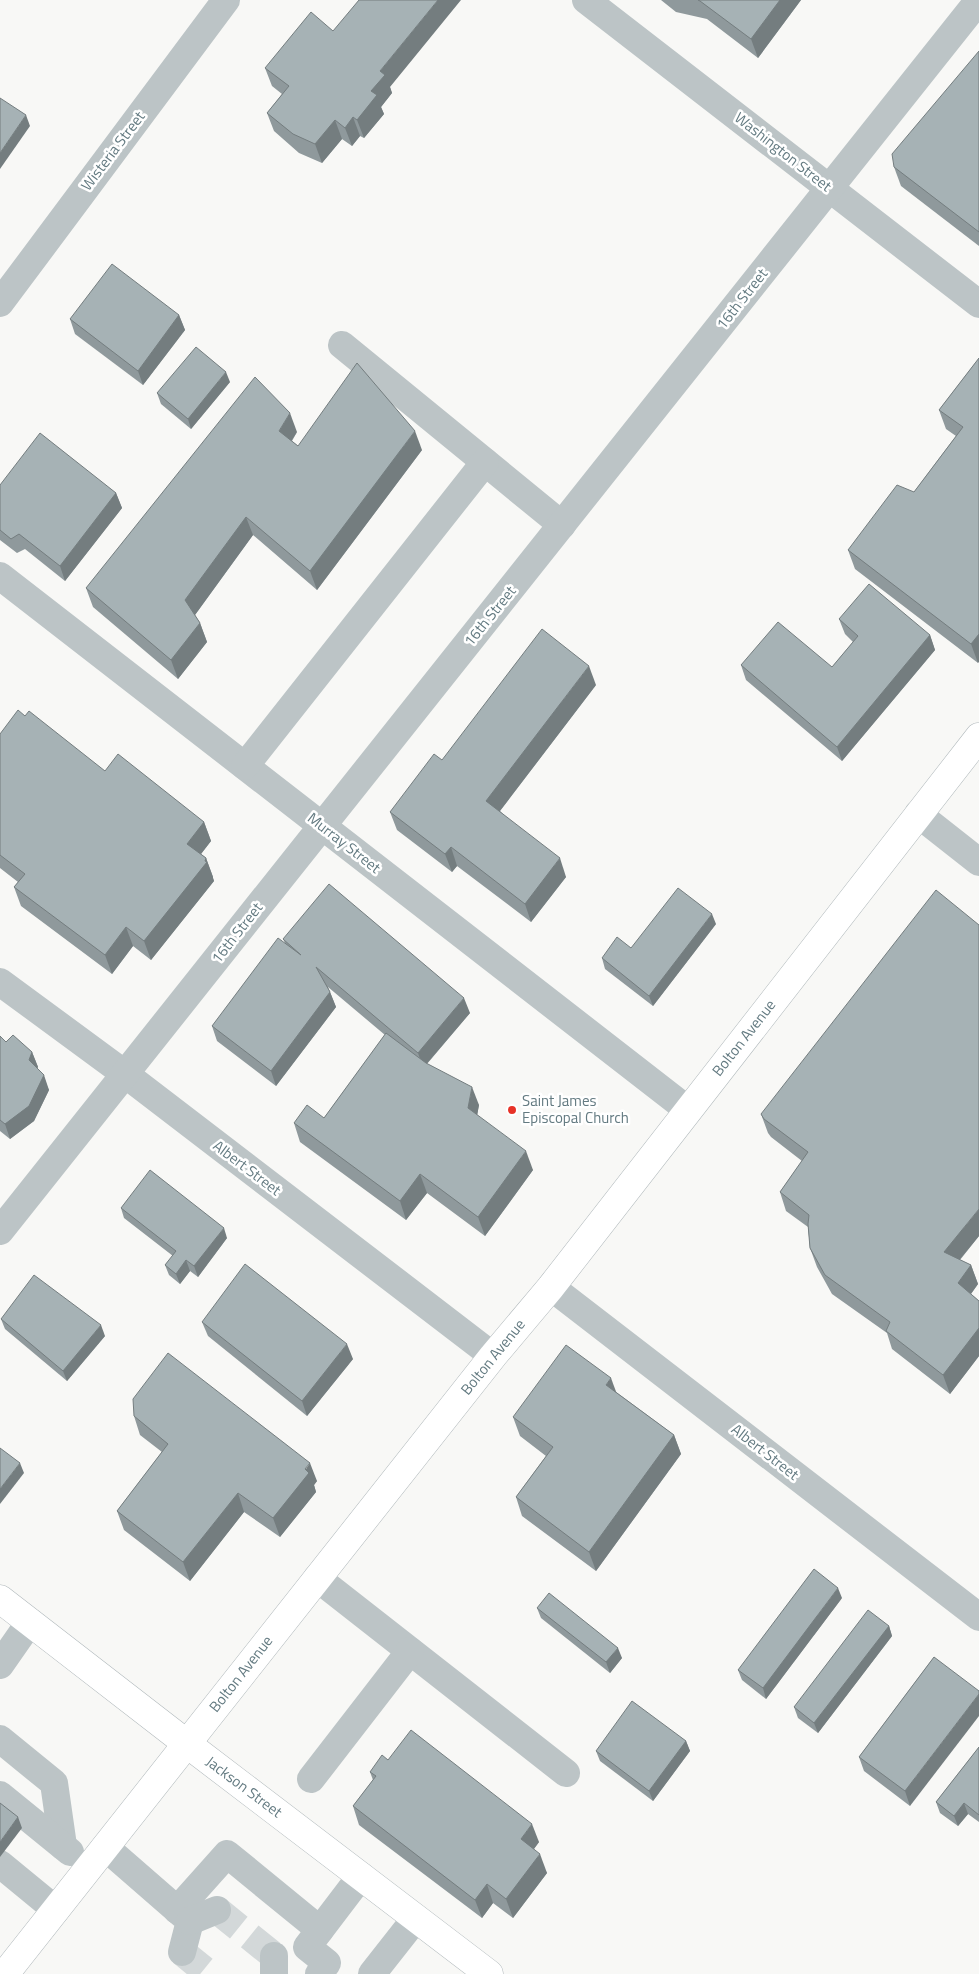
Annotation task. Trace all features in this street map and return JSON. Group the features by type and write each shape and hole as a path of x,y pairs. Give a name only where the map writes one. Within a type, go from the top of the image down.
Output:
{"main road":[{"name":"Bolton Avenue","path":"4,1969 56,1910 493,1356 551,1287 979,737"},
{"name":"Jackson Street","path":"0,1599 489,1974"}],"street":[{"name":"Wisteria Street","path":"0,303 226,0"},
{"name":"Washington Street","path":"586,0 979,304"},
{"name":"16th Street","path":"0,1231 979,0"},
{"path":"342,345 562,525"},
{"path":"245,766 485,462"},
{"name":"Murray Street","path":"0,576 688,1110"},
{"path":"918,814 979,862"},
{"name":"Albert Street","path":"0,982 125,1074 493,1356"},
{"name":"Albert Street","path":"551,1287 979,1617"},
{"path":"317,1578 566,1773"},
{"path":"0,1665 30,1622"},
{"path":"311,1778 410,1651"},
{"path":"0,1739 54,1783 63,1846"},
{"path":"0,1794 89,1868"},
{"path":"105,1847 184,1915 217,1910"},
{"path":"182,1952 184,1915 227,1854 320,1930"},
{"path":"0,1864 56,1910"},
{"path":"319,1974 327,1963 307,1947 361,1876"},
{"path":"372,1974 416,1918"}],"building":[{"path":"359,0 438,0 380,71 385,75 371,91 377,95 357,120 353,117 345,128 335,120 315,144 293,134 267,113 289,86 265,68 311,12 333,31"},
{"path":"698,0 780,0 751,39"},
{"path":"979,51 979,232 894,167 892,154"},
{"path":"0,98 26,115 0,153"},
{"path":"112,264 179,315 138,371 70,319"},
{"path":"196,347 226,372 188,419 157,393"},
{"path":"979,358 979,634 971,644 848,550 897,485 914,492 963,427 939,410"},
{"path":"357,363 415,431 310,571 246,517 185,600 200,623 171,660 86,588 255,377 290,413 279,431 298,446"},
{"path":"40,433 116,493 60,566 19,534 11,539 0,530 0,485"},
{"path":"869,584 930,635 837,747 741,665 778,622 832,667 858,636 839,619"},
{"path":"542,629 589,666 486,801 560,858 525,904 451,847 445,854 390,812 434,754 442,760"},
{"path":"18,710 25,716 29,711 105,771 118,754 204,822 187,844 206,858 205,861 207,862 144,941 126,927 105,955 14,887 25,874 0,855 0,734"},
{"path":"329,884 464,998 418,1053 316,967 330,992 271,1071 212,1026 278,938 301,955 283,939"},
{"path":"678,888 712,914 649,996 602,958 617,937 631,948"},
{"path":"936,890 979,925 979,1209 944,1252 971,1265 958,1283 979,1301 979,1328 943,1375 886,1331 890,1322 825,1275 810,1248 809,1215 780,1192 808,1152 764,1119 761,1114"},
{"path":"386,1033 426,1063 472,1087 468,1108 526,1151 478,1217 420,1174 400,1201 294,1123 307,1105 324,1118"},
{"path":"13,1035 32,1052 29,1060 44,1075 29,1106 5,1124 0,1120 0,1036 6,1042"},
{"path":"150,1170 224,1228 194,1266 186,1260 176,1274 165,1265 176,1251 121,1208"},
{"path":"245,1264 347,1344 302,1401 202,1322"},
{"path":"34,1275 101,1325 63,1371 1,1319"},
{"path":"566,1345 611,1378 606,1385 674,1435 589,1552 516,1497 553,1447 513,1417"},
{"path":"168,1353 310,1463 305,1469 309,1473 273,1518 238,1493 183,1562 117,1511 168,1444 134,1416 133,1399"},
{"path":"0,1448 20,1463 0,1489"},
{"path":"814,1569 838,1588 763,1688 738,1670"},
{"path":"549,1593 618,1648 606,1662 537,1608"},
{"path":"868,1610 889,1626 814,1723 794,1707"},
{"path":"934,1657 979,1691 979,1694 905,1791 859,1757"},
{"path":"632,1701 686,1741 649,1791 596,1751"},
{"path":"411,1730 532,1824 521,1839 540,1854 506,1899 487,1884 475,1900 353,1806 376,1776 370,1772 382,1755 388,1760"},
{"path":"979,1747 979,1815 964,1803 954,1816 936,1802"},
{"path":"0,1803 18,1817 0,1842"}],"tunnel":[{"path":"217,1910 274,1956"},
{"path":"182,1952 209,1974"}],"place":[{"name":"Saint James Episcopal Church","path":"512,1110"}]}
